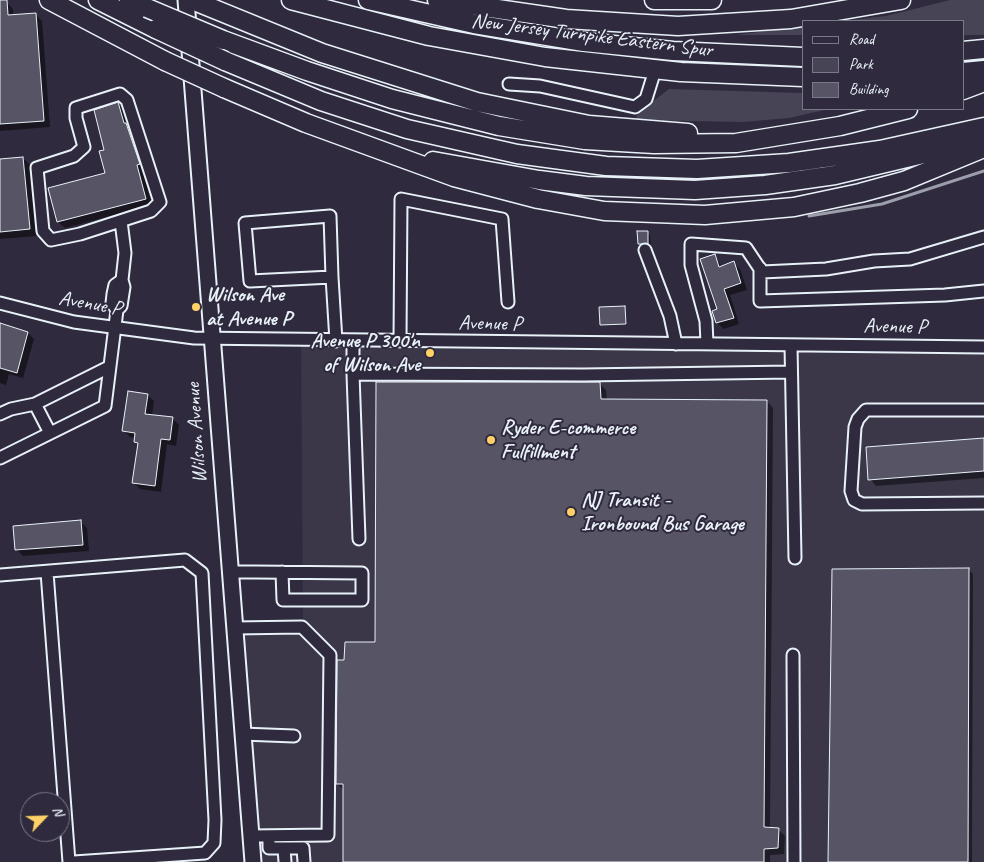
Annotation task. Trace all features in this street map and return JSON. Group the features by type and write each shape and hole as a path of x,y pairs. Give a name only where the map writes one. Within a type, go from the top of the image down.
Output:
{"highway":[{"path":"49,0 165,61 306,123 478,184 560,204 604,211 705,215 794,207 846,197 904,181 984,148"},
{"path":"98,0 225,61 328,104 407,129 517,154 606,166 697,169 797,162 880,150 984,127"},
{"path":"129,0 223,40 307,71 392,99 480,122 544,134 608,142 736,143 840,126 904,110"},
{"path":"192,0 301,45 375,71 460,97 535,116 589,125 654,132 794,134"},
{"name":"New Jersey Turnpike Eastern Spur","path":"291,0 368,21 470,44 568,60 655,70 802,77"},
{"name":"New Jersey Turnpike Eastern Spur","path":"368,0 467,22 584,42 681,52 802,57"},
{"path":"437,0 566,19 678,26 791,19 901,0"},
{"path":"654,0 712,0"},
{"path":"964,51 984,49"},
{"path":"964,72 984,70"},
{"path":"964,90 984,82"},
{"path":"393,154 570,184 631,189 694,190 757,186 835,175 984,140"}],"main road":[{"name":"Wilson Avenue","path":"186,0 253,862"}],"street":[{"path":"509,84 540,86 635,107 646,99 655,70"},
{"path":"120,94 128,100 160,202 151,211 121,221 51,240 43,231 37,168 74,156 84,147 76,118 76,108 120,94"},
{"path":"400,342 401,199 502,220 508,302"},
{"path":"332,277 250,281 245,222 330,216 336,341"},
{"path":"0,458 104,406 117,310 112,303 115,285 122,280 125,253 121,221"},
{"path":"707,344 706,321 691,265 691,244 746,248 762,272 826,269 874,261 910,259 984,237"},
{"path":"645,250 670,316 676,344"},
{"path":"760,268 760,301 945,296 984,291"},
{"name":"Avenue P","path":"0,303 74,322 212,339 984,347"},
{"path":"353,341 359,540"},
{"path":"791,345 795,558"},
{"path":"0,414 11,409 35,404 109,367"},
{"path":"353,374 583,375 791,372"},
{"path":"35,404 50,433"},
{"path":"984,410 866,410 858,418 855,428 851,491 854,500 862,504 984,503"},
{"path":"0,575 185,560 202,573 215,820 214,843 205,852 74,862"},
{"path":"47,572 69,862"},
{"path":"229,572 282,572 362,573 362,600 283,600 282,572"},
{"path":"234,628 302,627 330,655 328,835 251,836"},
{"path":"793,654 794,862"},
{"path":"242,734 294,736"},
{"path":"269,836 269,848 303,848 304,862"},
{"path":"284,848 285,862"}],"shaded area":[{"path":"301,340 984,346 984,862 258,862 234,632 303,630"}],"green space":[{"path":"950,0 984,0 984,35 964,35 964,20 852,20 886,16"},
{"path":"802,26 802,35 736,35"},
{"path":"669,89 802,93 802,110 825,110 789,118 743,122 635,120 638,113"}],"building":[{"path":"0,0 7,0 8,15 36,13 44,121 0,124"},
{"path":"118,102 140,164 137,165 146,199 57,222 48,188 105,173 99,151 104,150 94,110"},
{"path":"23,157 30,229 0,232 0,159"},
{"path":"637,231 648,231 648,244 638,244"},
{"path":"715,254 719,267 734,261 741,283 724,289 734,318 716,323 712,311 717,309 700,259"},
{"path":"625,306 626,324 600,325 599,307"},
{"path":"0,323 28,332 17,373 0,368"},
{"name":"NJ Transit - Ironbound Bus Garage","path":"376,382 600,382 601,399 767,400 764,827 779,828 778,848 764,849 764,862 343,862 343,784 336,784 337,660 344,660 345,642 375,642"},
{"path":"128,391 148,394 145,414 173,417 170,440 161,439 155,486 132,483 138,443 134,442 135,433 122,431"},
{"path":"984,438 984,471 868,480 866,447"},
{"path":"81,520 83,545 15,550 13,526"},
{"path":"969,568 968,862 828,862 832,569"}],"waterway":[{"path":"809,216 882,204 984,171"}],"place":[{"name":"Wilson Ave at Avenue P","path":"196,307"},
{"name":"Avenue P 300'n of Wilson Ave","path":"430,353"},
{"name":"Ryder E-commerce Fulfillment","path":"491,440"},
{"name":"NJ Transit - Ironbound Bus Garage","path":"571,512"}]}
